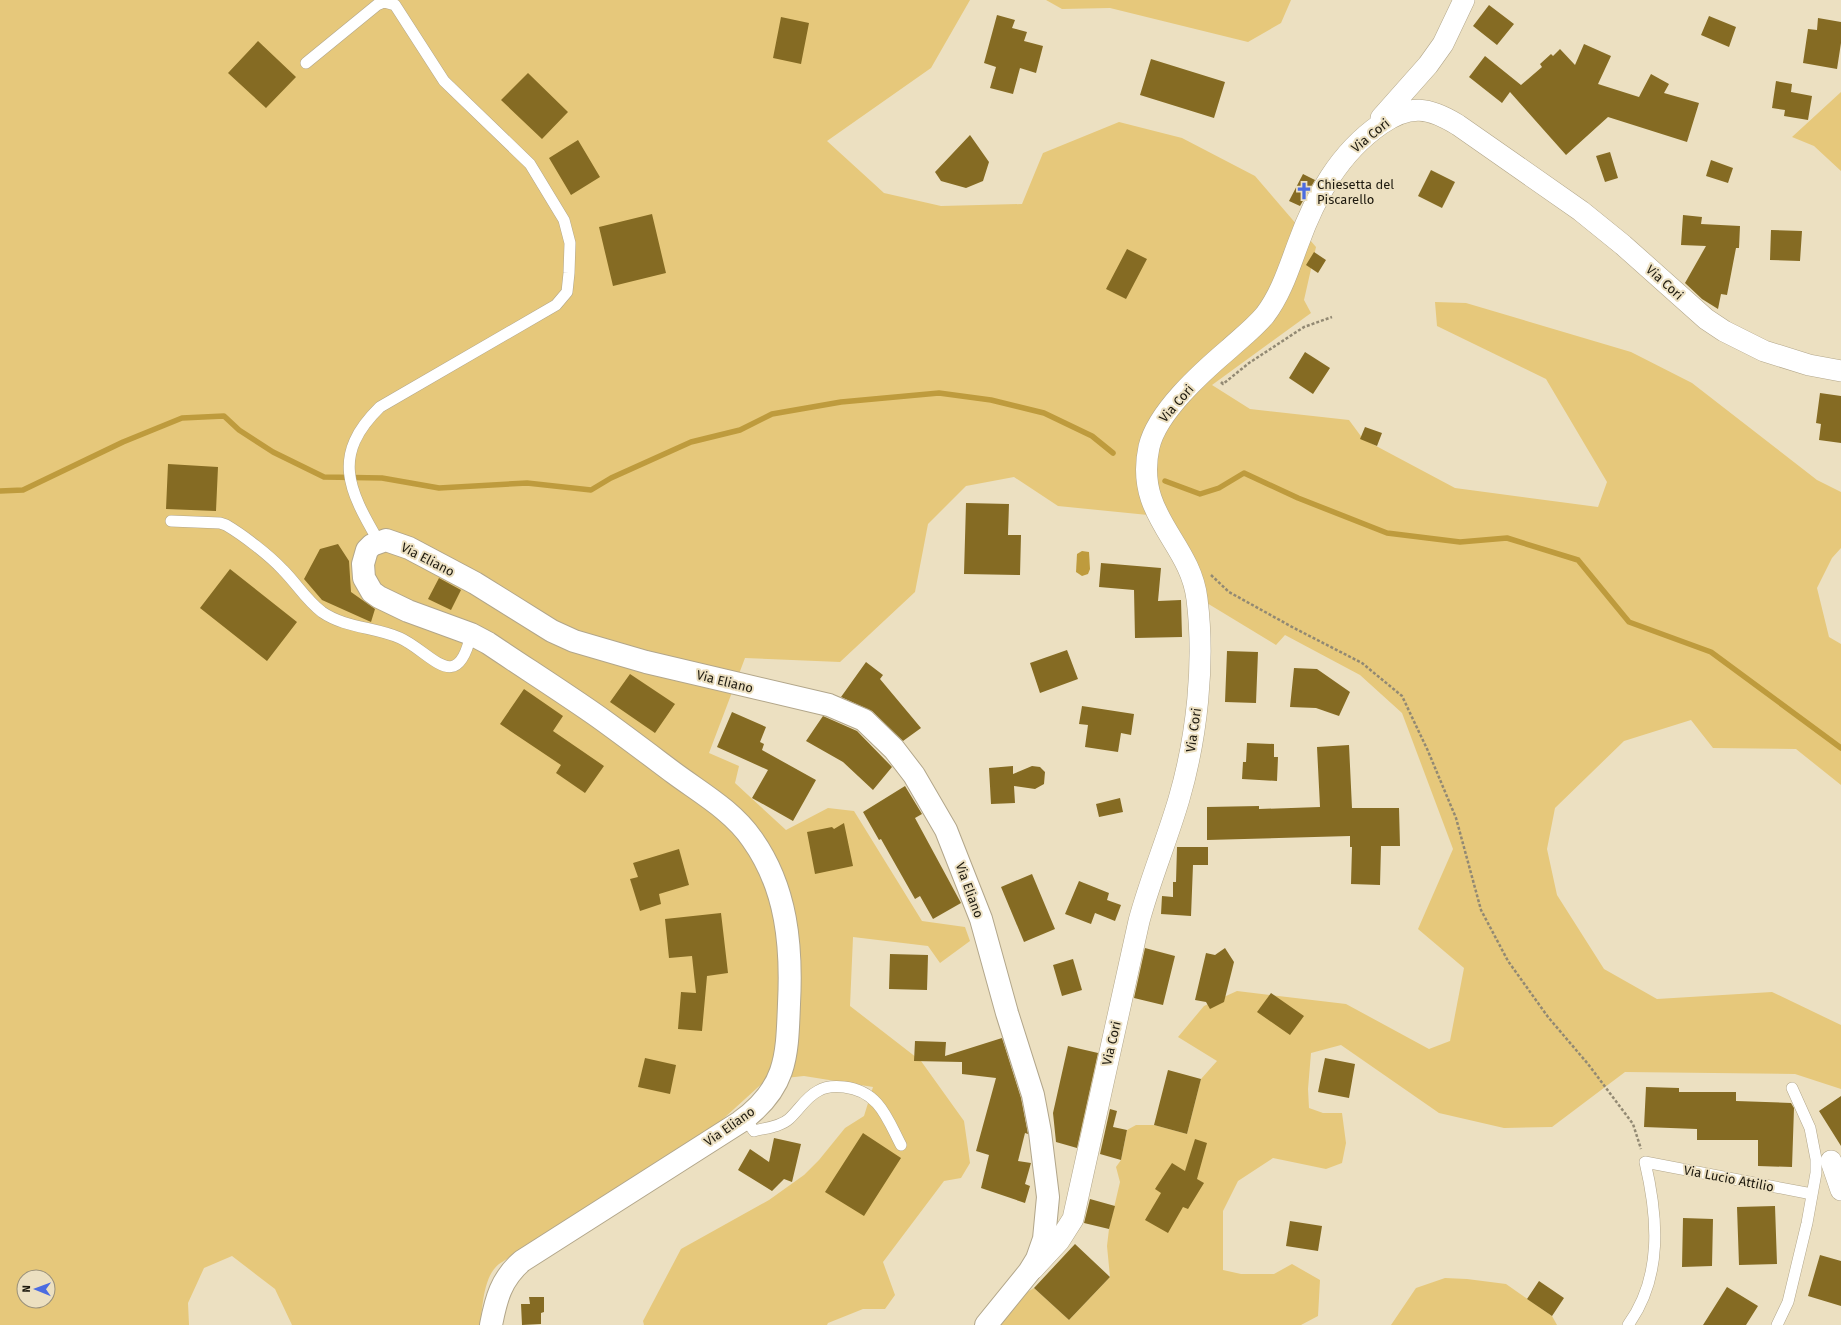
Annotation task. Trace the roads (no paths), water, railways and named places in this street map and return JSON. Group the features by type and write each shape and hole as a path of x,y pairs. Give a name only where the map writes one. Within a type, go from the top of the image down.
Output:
{"street":[{"path":"1366,136 1416,80 1438,52 1448,36 1464,0"},
{"name":"Via Cori","path":"1029,1272 1059,1241 1073,1219 1139,921 1151,880 1179,800 1193,737 1198,677 1197,597 1191,573 1158,516 1150,495 1147,473 1151,439 1161,419 1176,401 1218,358 1257,324 1269,309 1281,288 1306,222 1324,188 1346,155 1366,136 1389,119 1410,110 1428,110 1447,118 1581,211 1623,245 1706,319 1724,331 1764,351 1809,365 1841,371"},
{"name":"Via Eliano","path":"491,1325 499,1290 509,1273 522,1261 745,1118 755,1110 771,1090 785,1063 791,974 789,939 782,901 758,846 740,824 716,803 599,718 488,643 471,634 408,611 388,602 372,592 364,578 363,564 367,550 379,542 393,542 409,548 475,583 567,638 646,662 833,707 864,720 894,749 914,775 941,820 960,862 981,919 1004,1003 1033,1096 1042,1149 1048,1212 1043,1244 1037,1259 1029,1272 986,1325"},
{"path":"1831,1161 1841,1190"}],"lane":[{"path":"306,63 377,5 384,2 395,5 444,81 530,164 564,220 570,243 567,292 560,302 380,407 356,435 349,454 351,483 356,499 379,542"},
{"path":"171,521 220,523 226,525 282,569 308,601 324,613 357,626 383,631 401,638 437,664 451,666 461,662 467,652 471,634"},
{"path":"745,1118 754,1131 776,1126 788,1120 816,1092 828,1087 854,1088 864,1092 876,1100 901,1145"},
{"path":"1777,1325 1788,1302 1808,1223 1816,1166 1813,1139 1807,1117 1792,1088"},
{"name":"Via Lucio Attilio","path":"1628,1325 1638,1310 1644,1296 1651,1275 1655,1251 1654,1204 1646,1162 1812,1194"}],"waterway":[{"path":"0,491 23,490 123,442 182,418 224,416 239,430 273,452 324,477 382,478 439,488 527,483 591,490 611,478 691,442 740,430 772,414 841,402 939,393 991,400 1044,413 1092,436 1113,453"},
{"path":"1165,481 1200,494 1219,488 1244,473 1298,498 1387,533 1460,542 1507,538 1578,560 1629,622 1711,652 1841,748"}],"place":[{"name":"Chiesetta del Piscarello","path":"1304,191"}]}
